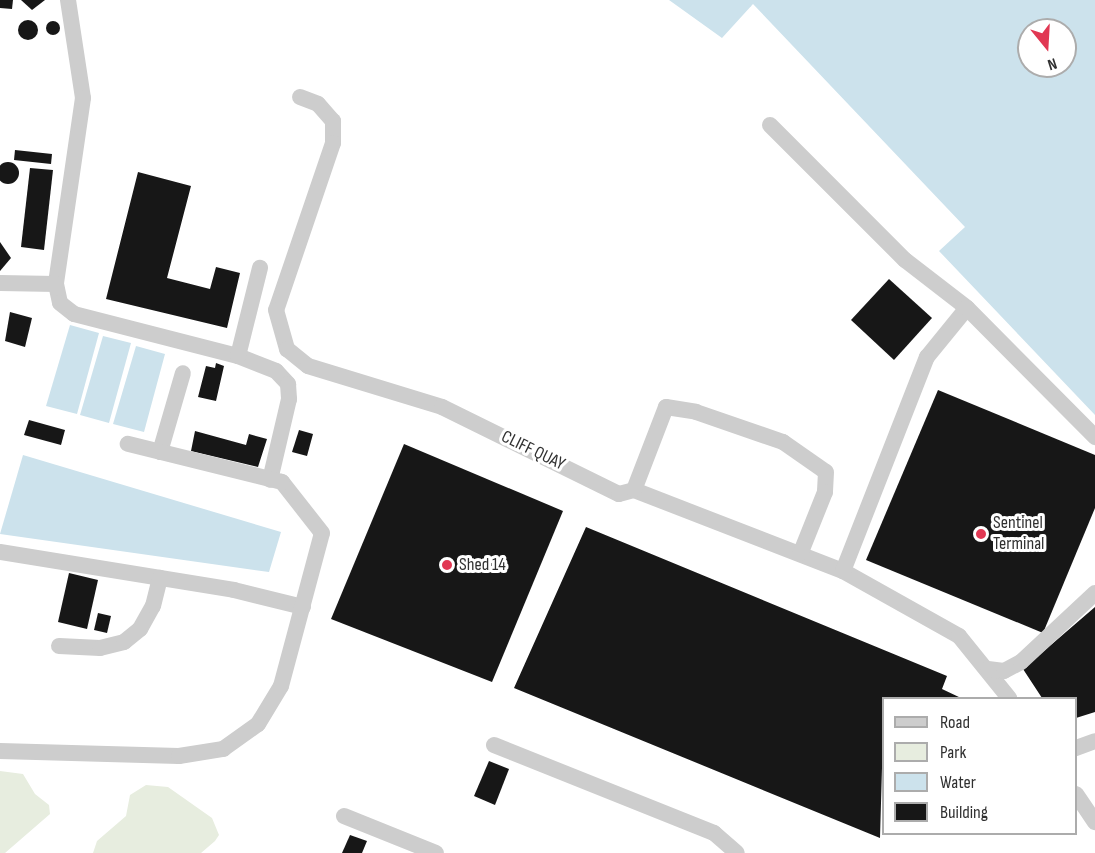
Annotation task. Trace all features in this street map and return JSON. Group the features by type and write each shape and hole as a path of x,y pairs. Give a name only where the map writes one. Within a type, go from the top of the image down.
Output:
{"lane":[{"path":"68,0 84,98 56,284 60,303 74,314 238,356 276,370 288,384 270,480"},
{"name":"CLIFF QUAY","path":"300,97 318,104 333,120 333,143 276,310 287,349 308,366 442,407 619,494 634,490 801,552 843,571 959,636 988,669 1008,697"},
{"path":"770,124 905,260 967,308 1095,437"},
{"path":"238,356 260,268"},
{"path":"0,283 56,284"},
{"path":"843,571 927,357 967,308"},
{"path":"160,452 183,373"},
{"path":"634,490 666,407 696,412 783,442 826,472 825,492 801,552"},
{"path":"0,751 179,756 223,749 258,724 281,686 322,533 282,483 128,444"},
{"path":"0,552 160,578 303,606"},
{"path":"60,646 100,648 124,642 140,629 153,606 160,578"},
{"path":"988,669 1004,671 1021,662 1095,593"},
{"path":"1077,748 1095,741"},
{"path":"494,745 714,833 737,853"},
{"path":"1077,795 1095,822"},
{"path":"344,816 436,853"}],"green space":[{"path":"0,771 23,774 35,794 49,805 50,814 5,853 0,853"},
{"path":"146,785 168,787 212,818 219,835 215,841 201,853 93,853 97,841 126,816 130,795"}],"water":[{"path":"669,0 1095,0 1095,415 939,251 965,227 753,4 722,38"},
{"path":"70,325 99,333 77,414 46,406"},
{"path":"103,336 131,343 109,423 80,415"},
{"path":"136,346 165,354 144,432 113,424"},
{"path":"23,455 281,532 269,572 0,534"}],"building":[{"path":"0,0 13,0 12,9 0,8"},
{"path":"21,0 45,0 32,10"},
{"path":"28,20 35,23 38,30 35,37 28,40 21,37 18,30 21,23"},
{"path":"53,21 58,23 60,28 58,33 53,35 48,33 46,28 48,23"},
{"path":"15,150 52,154 51,164 14,160"},
{"path":"8,162 16,165 18,169 16,181 8,184 0,181 0,165"},
{"path":"30,168 53,170 44,250 21,247"},
{"path":"138,172 191,186 167,278 210,289 216,267 240,273 227,328 106,299"},
{"path":"0,242 11,258 0,271"},
{"path":"889,279 932,318 894,360 851,320"},
{"path":"10,312 32,318 25,347 5,341"},
{"path":"216,363 224,366 216,401 198,397 206,366 215,368"},
{"name":"Sentinel Terminal","path":"938,390 1095,455 1095,508 1043,633 866,560"},
{"path":"29,420 65,430 61,445 24,435"},
{"path":"299,430 313,434 307,456 292,452"},
{"path":"195,431 246,445 249,434 267,439 258,467 191,451"},
{"name":"Shed 14","path":"404,444 563,511 492,682 331,619"},
{"path":"586,527 947,676 942,689 959,697 882,697 880,838 514,688"},
{"path":"69,573 98,580 87,629 58,622"},
{"path":"1095,607 1095,712 1077,718 1077,697 1041,697 1023,669"},
{"path":"98,613 111,616 107,633 94,630"},
{"path":"489,761 509,769 495,805 474,796"},
{"path":"350,835 367,841 362,853 342,853"}],"place":[{"name":"Sentinel Terminal","path":"981,534"},
{"name":"Shed 14","path":"447,565"}]}
